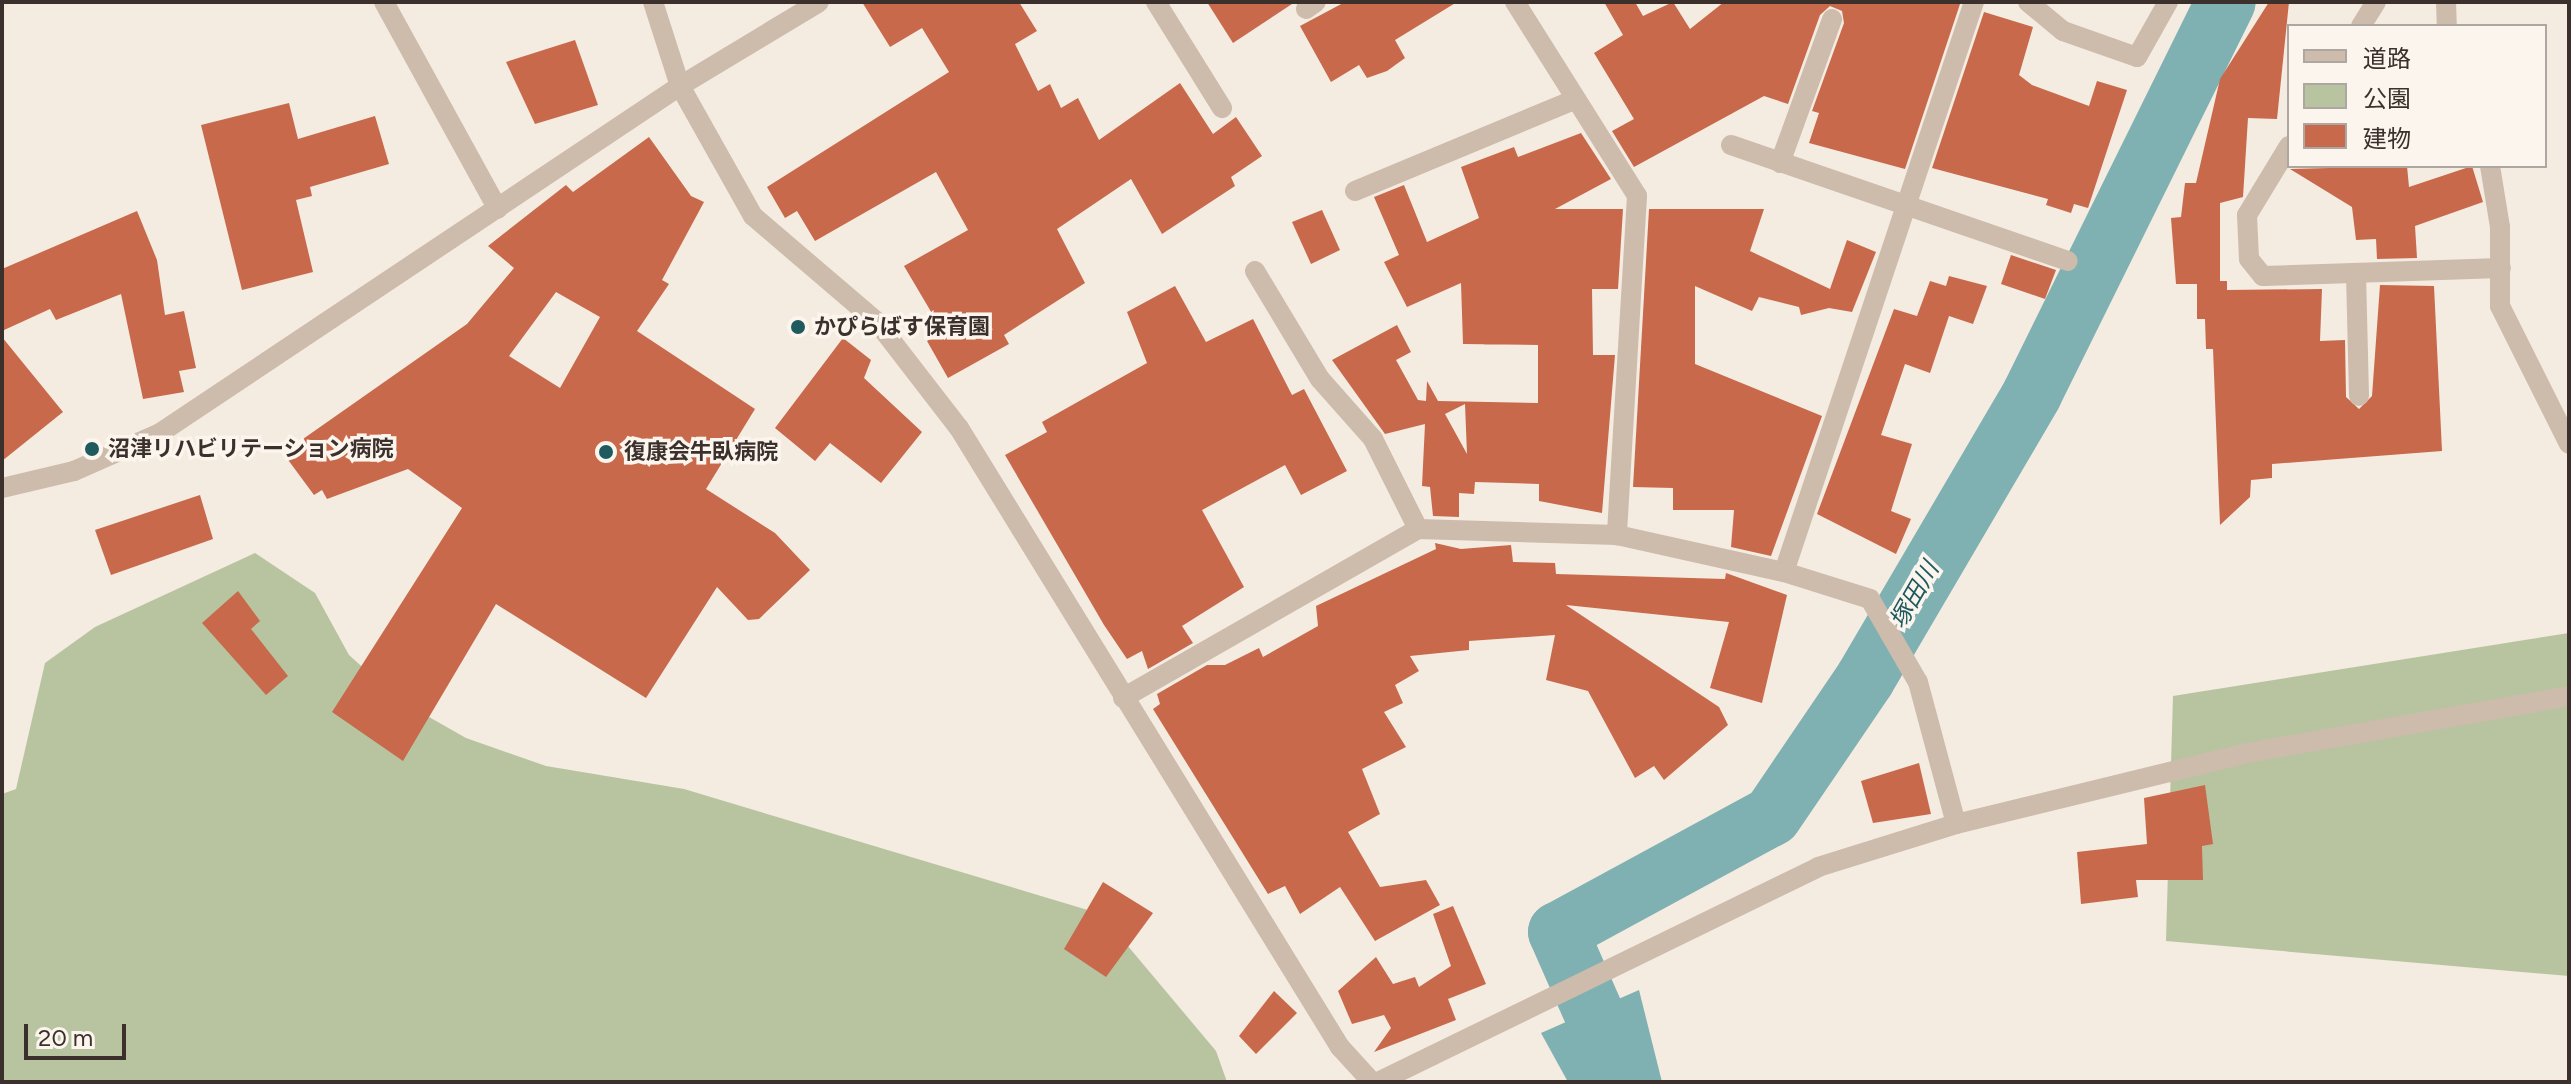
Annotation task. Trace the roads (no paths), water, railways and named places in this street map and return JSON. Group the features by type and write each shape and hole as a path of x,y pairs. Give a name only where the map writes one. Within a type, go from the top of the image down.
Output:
{"street":[{"path":"384,2 498,209"},
{"path":"653,2 680,86 753,216 877,322 959,428 1340,1047 1375,1082 1818,867 1956,824 2247,753 2569,696"},
{"path":"2,488 74,471 160,433 680,86 819,2"},
{"path":"1156,2 1222,108"},
{"path":"1515,2 1637,196 1617,535"},
{"path":"1784,572 1974,2"},
{"path":"2028,2 2063,31 2137,57 2168,2"},
{"path":"2362,24 2376,2"},
{"path":"2446,2 2447,24"},
{"path":"1780,163 1832,19"},
{"path":"1355,191 1576,99"},
{"path":"1731,145 1905,208 2068,261"},
{"path":"2287,149 2247,215 2249,259 2263,276 2501,268"},
{"path":"2490,168 2501,268 2500,306 2569,444"},
{"path":"1255,271 1320,379 1373,439 1418,529"},
{"path":"2356,273 2359,396"},
{"path":"1123,698 1418,529 1617,535 1784,572 1870,599 1918,682 1956,824"}],"water":[{"path":"1639,990 1662,1082 1568,1082 1541,1033"}],"waterway":[{"name":"塚田川","path":"1624,1082 1558,932 1772,816 1865,679 2032,394 2226,2"}],"place":[{"name":"かぴらばす保育園","path":"798,327"},
{"name":"沼津リハビリテーション病院","path":"92,449"},
{"name":"復康会牛臥病院","path":"606,452"}]}
